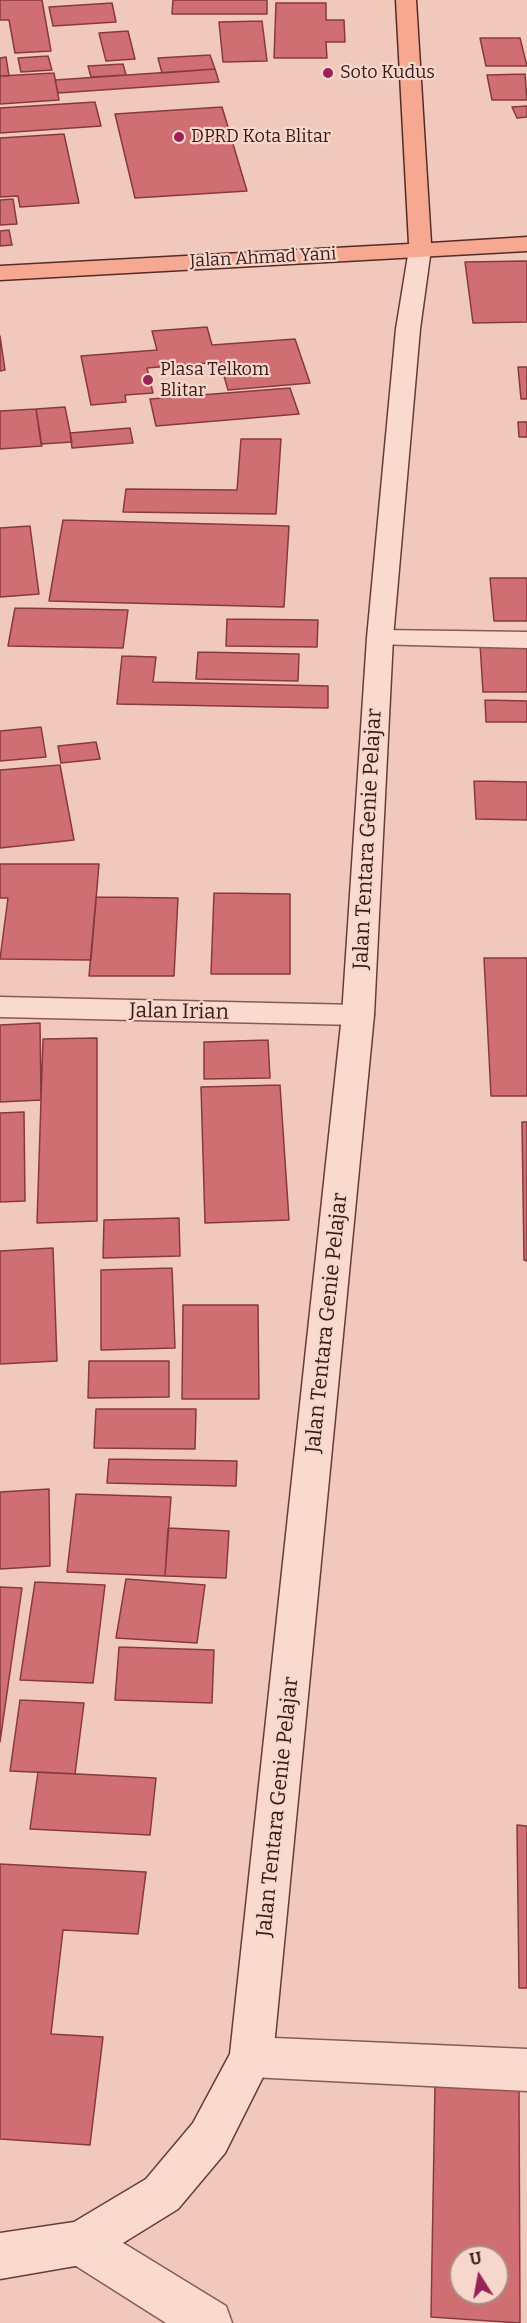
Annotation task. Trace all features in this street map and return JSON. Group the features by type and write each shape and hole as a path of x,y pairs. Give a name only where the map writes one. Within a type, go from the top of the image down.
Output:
{"main road":[{"path":"406,0 420,249"},
{"name":"Jalan Ahmad Yani","path":"0,273 527,243"},
{"name":"Jalan Tentara Genie Pelajar","path":"0,2256 81,2243 162,2194 210,2138 251,2057 358,1015 380,638 408,329 420,249"},
{"path":"380,638 527,640"},
{"name":"Jalan Irian","path":"0,1007 358,1015"},
{"path":"251,2057 527,2070"},
{"path":"81,2243 209,2323"}],"building":[{"path":"0,0 42,0 51,51 15,53 9,20 0,20"},
{"path":"173,0 267,0 267,14 172,14"},
{"path":"112,3 116,22 53,26 49,7"},
{"path":"276,3 326,3 326,20 344,20 345,42 326,42 327,58 274,58"},
{"path":"262,21 267,61 223,62 219,22"},
{"path":"128,31 135,59 106,61 99,33"},
{"path":"480,38 520,38 527,66 486,66"},
{"path":"210,55 215,69 162,73 158,58"},
{"path":"48,56 52,70 21,72 18,58"},
{"path":"6,57 9,76 0,76 0,58"},
{"path":"123,64 126,75 91,77 88,66"},
{"path":"215,69 219,82 58,93 55,80"},
{"path":"54,73 59,100 0,104 0,76"},
{"path":"525,74 527,100 492,100 487,75"},
{"path":"95,102 101,126 0,133 0,108"},
{"path":"527,106 527,117 517,118 512,107"},
{"path":"222,107 247,191 135,198 115,114"},
{"path":"64,134 79,203 20,207 18,196 0,197 0,138"},
{"path":"13,199 17,224 0,225 0,200"},
{"path":"9,230 12,245 0,246 0,231"},
{"path":"527,261 527,322 473,323 465,262"},
{"path":"207,327 212,345 295,339 310,383 228,390 220,362 147,368 153,393 125,395 126,402 91,405 81,356 157,350 152,331"},
{"path":"0,336 5,370 0,371"},
{"path":"518,367 527,367 527,399 521,399"},
{"path":"290,388 299,414 156,426 150,399"},
{"path":"65,407 72,442 41,444 36,409"},
{"path":"36,409 42,446 0,449 0,411"},
{"path":"518,422 527,422 527,437 519,437"},
{"path":"130,428 133,443 72,448 70,433"},
{"path":"241,439 281,439 276,514 123,512 126,489 237,490"},
{"path":"63,520 289,526 284,607 49,601"},
{"path":"30,526 39,594 0,597 0,528"},
{"path":"490,578 527,578 527,621 494,621"},
{"path":"15,608 128,610 123,648 8,646"},
{"path":"227,619 318,620 317,647 226,646"},
{"path":"480,644 527,645 527,692 483,692"},
{"path":"198,652 299,654 298,681 196,679"},
{"path":"122,656 156,657 153,682 328,686 328,708 117,704"},
{"path":"485,700 527,701 527,722 486,722"},
{"path":"41,727 46,757 0,761 0,731"},
{"path":"96,742 100,759 61,763 58,746"},
{"path":"60,765 74,840 0,848 0,770"},
{"path":"474,781 527,782 527,820 476,819"},
{"path":"0,864 99,864 91,960 0,959 8,898 0,898"},
{"path":"214,893 290,894 290,974 211,974"},
{"path":"96,897 178,898 174,976 89,976"},
{"path":"484,958 527,958 527,1096 491,1096"},
{"path":"40,1023 41,1100 0,1102 0,1025"},
{"path":"97,1038 97,1221 37,1223 43,1039"},
{"path":"268,1040 270,1078 204,1079 204,1042"},
{"path":"280,1085 289,1220 205,1223 201,1087"},
{"path":"24,1112 25,1201 0,1202 0,1113"},
{"path":"522,1122 527,1122 527,1261 524,1260"},
{"path":"179,1218 180,1256 103,1258 104,1220"},
{"path":"53,1248 57,1361 0,1364 0,1251"},
{"path":"172,1268 175,1348 101,1350 101,1270"},
{"path":"183,1305 258,1305 259,1399 182,1399"},
{"path":"89,1361 169,1361 169,1397 88,1398"},
{"path":"96,1409 196,1409 195,1449 94,1448"},
{"path":"109,1459 237,1461 236,1486 107,1483"},
{"path":"49,1489 50,1566 0,1569 0,1492"},
{"path":"76,1494 171,1497 165,1576 67,1572"},
{"path":"168,1528 229,1531 226,1578 165,1576"},
{"path":"126,1579 205,1585 197,1643 116,1638"},
{"path":"35,1582 105,1585 93,1683 20,1680"},
{"path":"0,1587 22,1588 0,1742"},
{"path":"119,1647 214,1650 212,1703 115,1700"},
{"path":"20,1700 84,1703 75,1774 10,1771"},
{"path":"38,1772 156,1778 150,1835 30,1829"},
{"path":"517,1825 527,1826 527,1988 519,1988"},
{"path":"0,1864 146,1872 138,1934 63,1930 51,2034 103,2037 90,2145 0,2139"},
{"path":"435,2085 519,2090 520,2323 431,2317"}],"place":[{"name":"Soto Kudus","path":"328,73"},
{"name":"DPRD Kota Blitar","path":"179,137"},
{"name":"Plasa Telkom Blitar","path":"148,380"}]}
